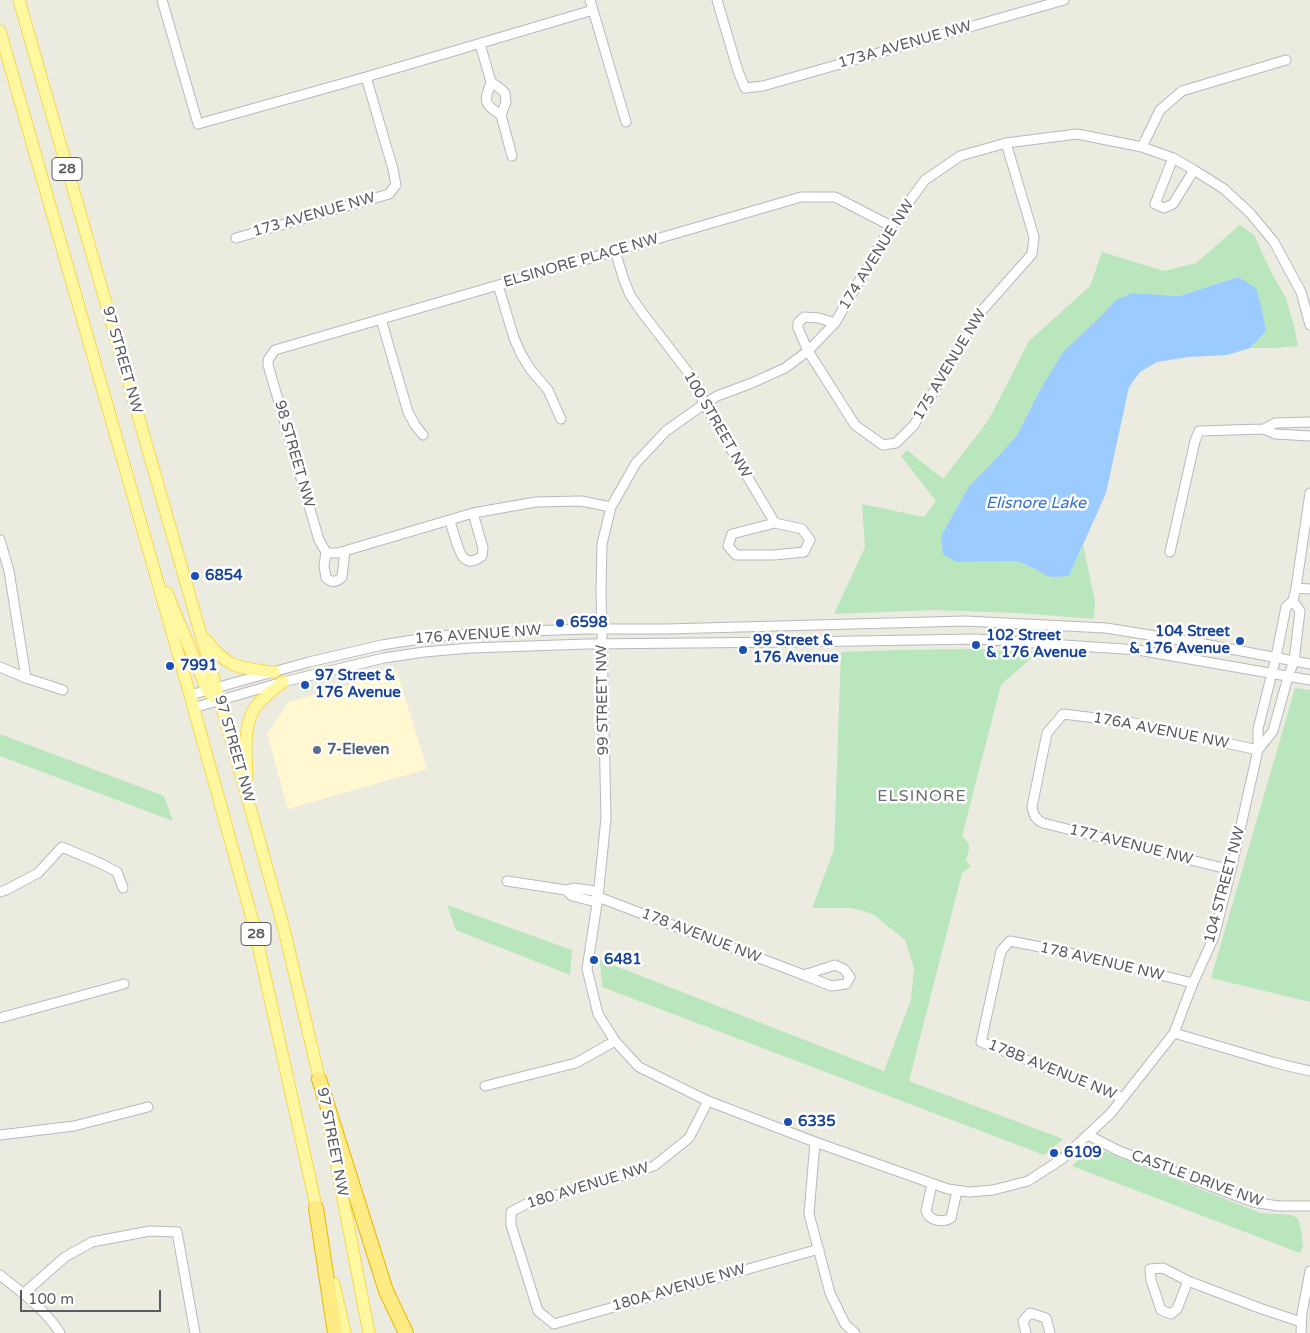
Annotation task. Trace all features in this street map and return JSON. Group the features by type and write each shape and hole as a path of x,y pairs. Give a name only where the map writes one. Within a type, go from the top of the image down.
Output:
{"highway":[{"path":"319,1079 386,1291 406,1333"},
{"path":"316,1208 335,1333"}],"main road":[{"name":"97 STREET NW","path":"19,0 202,635 212,689"},
{"name":"97 STREET NW","path":"0,32 253,922 344,1333"},
{"path":"145,540 214,697 219,700"},
{"path":"202,635 216,654 233,665 246,669 274,672"},
{"path":"247,797 247,730 250,718 266,695 283,682"},
{"name":"97 STREET NW","path":"219,700 284,929 319,1079 369,1333"}],"street":[{"path":"162,0 198,124 593,10"},
{"path":"590,0 626,122"},
{"name":"173A AVENUE NW","path":"717,0 738,71 745,88 763,86 1064,0"},
{"path":"480,44 491,82 502,90 506,98 501,115 512,156"},
{"path":"1142,147 1160,110 1182,91 1286,60"},
{"name":"173 AVENUE NW","path":"236,238 389,194 396,185 366,77"},
{"path":"491,82 486,94 487,103 489,107 501,115"},
{"name":"174 AVENUE NW","path":"666,432 717,396 785,368 808,351 835,323 891,226 925,180 960,156 1006,143 1077,134 1142,147 1173,158 1194,170 1224,189 1250,213 1274,242 1301,292 1310,325"},
{"name":"175 AVENUE NW","path":"808,351 854,425 883,445 896,442 914,425 978,315 1032,254 1034,238 1006,143"},
{"path":"1173,158 1155,204 1164,208 1173,204 1194,170"},
{"name":"ELSINORE PLACE NW","path":"270,355 275,350 284,346 801,197 835,197 891,226"},
{"name":"100 STREET NW","path":"615,251 630,295 694,380 704,404 774,523"},
{"path":"498,285 514,338 521,354 531,370 548,390 561,419"},
{"name":"174 AVENUE NW","path":"808,351 798,328 798,323 801,319 811,317 835,323"},
{"path":"381,319 408,412 423,435"},
{"name":"98 STREET NW","path":"270,355 268,365 319,540 326,552"},
{"path":"1264,429 1275,423 1310,422"},
{"path":"1170,552 1195,441 1199,431 1264,429 1275,434 1310,436"},
{"name":"99 STREET NW","path":"666,432 636,463 611,507 602,544 601,629 606,818 598,897 587,969 598,1014 614,1041 639,1067 708,1101"},
{"name":"104 STREET NW","path":"1258,750 1273,731 1294,661 1300,611 1294,601 1310,493"},
{"path":"345,551 342,577 335,582 330,582 326,578 324,566 326,552 345,551 473,513 536,502 582,501 611,507"},
{"path":"450,521 461,553 465,559 477,560 482,556 484,548 473,513"},
{"path":"774,523 802,530 810,540 804,552 774,555 736,555 728,546 732,534 774,523"},
{"path":"0,540 9,571 26,678"},
{"path":"1296,588 1310,589"},
{"name":"104 STREET NW","path":"1088,1135 1111,1113 1174,1033 1214,937 1258,750 1258,729 1286,607 1294,601"},
{"name":"176 AVENUE NW","path":"190,695 358,650 438,636 528,631 965,621 1106,628 1310,664"},
{"name":"176 AVENUE NW","path":"193,708 283,682 370,661 439,650 501,646 976,639 1138,650 1310,680"},
{"path":"0,667 63,690"},
{"name":"176A AVENUE NW","path":"1034,816 1032,812 1033,801 1047,733 1063,714 1129,722 1258,750"},
{"name":"177 AVENUE NW","path":"1034,816 1043,823 1231,870"},
{"path":"0,892 38,873 62,847 116,872 123,888"},
{"path":"507,880 566,890 572,896 592,901 598,897"},
{"name":"178 AVENUE NW","path":"598,897 804,975"},
{"name":"178 AVENUE NW","path":"981,1042 1001,951 1010,940 1075,954 1193,984"},
{"path":"0,1018 124,984"},
{"path":"1174,1033 1276,1064 1310,1071"},
{"path":"485,1086 576,1063 614,1041"},
{"name":"178B AVENUE NW","path":"981,1042 1122,1098"},
{"path":"708,1101 932,1184 948,1189 969,1192 993,1190 1028,1181 1062,1160 1088,1135"},
{"name":"180 AVENUE NW","path":"542,1314 538,1311 512,1224 511,1212 526,1204 654,1166 689,1138 708,1101"},
{"path":"0,1135 74,1126 148,1107"},
{"name":"CASTLE DRIVE NW","path":"1088,1135 1119,1151 1253,1202 1310,1209"},
{"path":"815,1142 808,1214 830,1293 846,1324 855,1333"},
{"path":"932,1184 926,1211 930,1218 942,1221 951,1218 958,1191"},
{"path":"23,1294 65,1257 92,1242 150,1231 177,1232 195,1333"},
{"name":"180A AVENUE NW","path":"542,1314 554,1324 819,1249"},
{"path":"1188,1281 1177,1309 1171,1314 1161,1310 1151,1280 1150,1269 1163,1268 1188,1281 1301,1322"},
{"path":"1300,1333 1310,1272"},
{"path":"0,1275 54,1323 60,1333"},
{"path":"1026,1333 1023,1321 1030,1313 1046,1318 1050,1333"}],"shaded area":[{"path":"397,671 427,769 288,809 267,734 289,702"}],"green space":[{"path":"1240,225 1254,235 1272,274 1286,298 1298,346 1250,348 1266,330 1238,277 1179,296 1132,293 1116,300 1040,390 1017,435 969,486 941,536 955,562 1017,561 1041,573 1069,576 1083,545 1095,601 1094,619 1019,613 933,610 834,614 865,547 862,504 924,517 936,501 901,456 907,450 943,479 988,421 1029,341 1090,286 1102,252 1164,271 1196,263"},
{"path":"969,649 1038,652 1001,685 962,836 968,844 969,850 966,860 971,867 962,873 909,1081 1063,1139 1044,1155 602,987 600,960 884,1071 911,1000 914,968 905,940 874,915 864,911 851,908 812,908 834,850 841,652"},
{"path":"1295,688 1310,690 1310,1002 1211,978"},
{"path":"0,734 164,796 173,821 0,756"},
{"path":"447,905 572,950 570,975 456,930"},
{"path":"1090,1148 1098,1149 1261,1213 1292,1215 1298,1219 1303,1247 1300,1253 1072,1166"}],"water":[{"name":"Elisnore Lake","path":"1238,277 1256,288 1266,331 1250,348 1227,355 1188,357 1157,362 1140,372 1129,387 1106,493 1069,576 1046,576 1017,561 956,562 943,554 941,536 969,486 1017,435 1040,390 1063,352 1116,300 1132,293 1179,296"}],"place":[{"name":"6854","path":"195,576"},
{"name":"6598","path":"560,623"},
{"name":"104 Street & 176 Avenue","path":"1240,641"},
{"name":"102 Street & 176 Avenue","path":"976,645"},
{"name":"99 Street & 176 Avenue","path":"743,650"},
{"name":"7991","path":"170,666"},
{"name":"97 Street & 176 Avenue","path":"305,685"},
{"name":"7-Eleven","path":"317,750"},
{"name":"6481","path":"594,960"},
{"name":"6335","path":"788,1122"},
{"name":"6109","path":"1054,1153"}],"district":[{"name":"ELSINORE","path":"922,797"}]}
